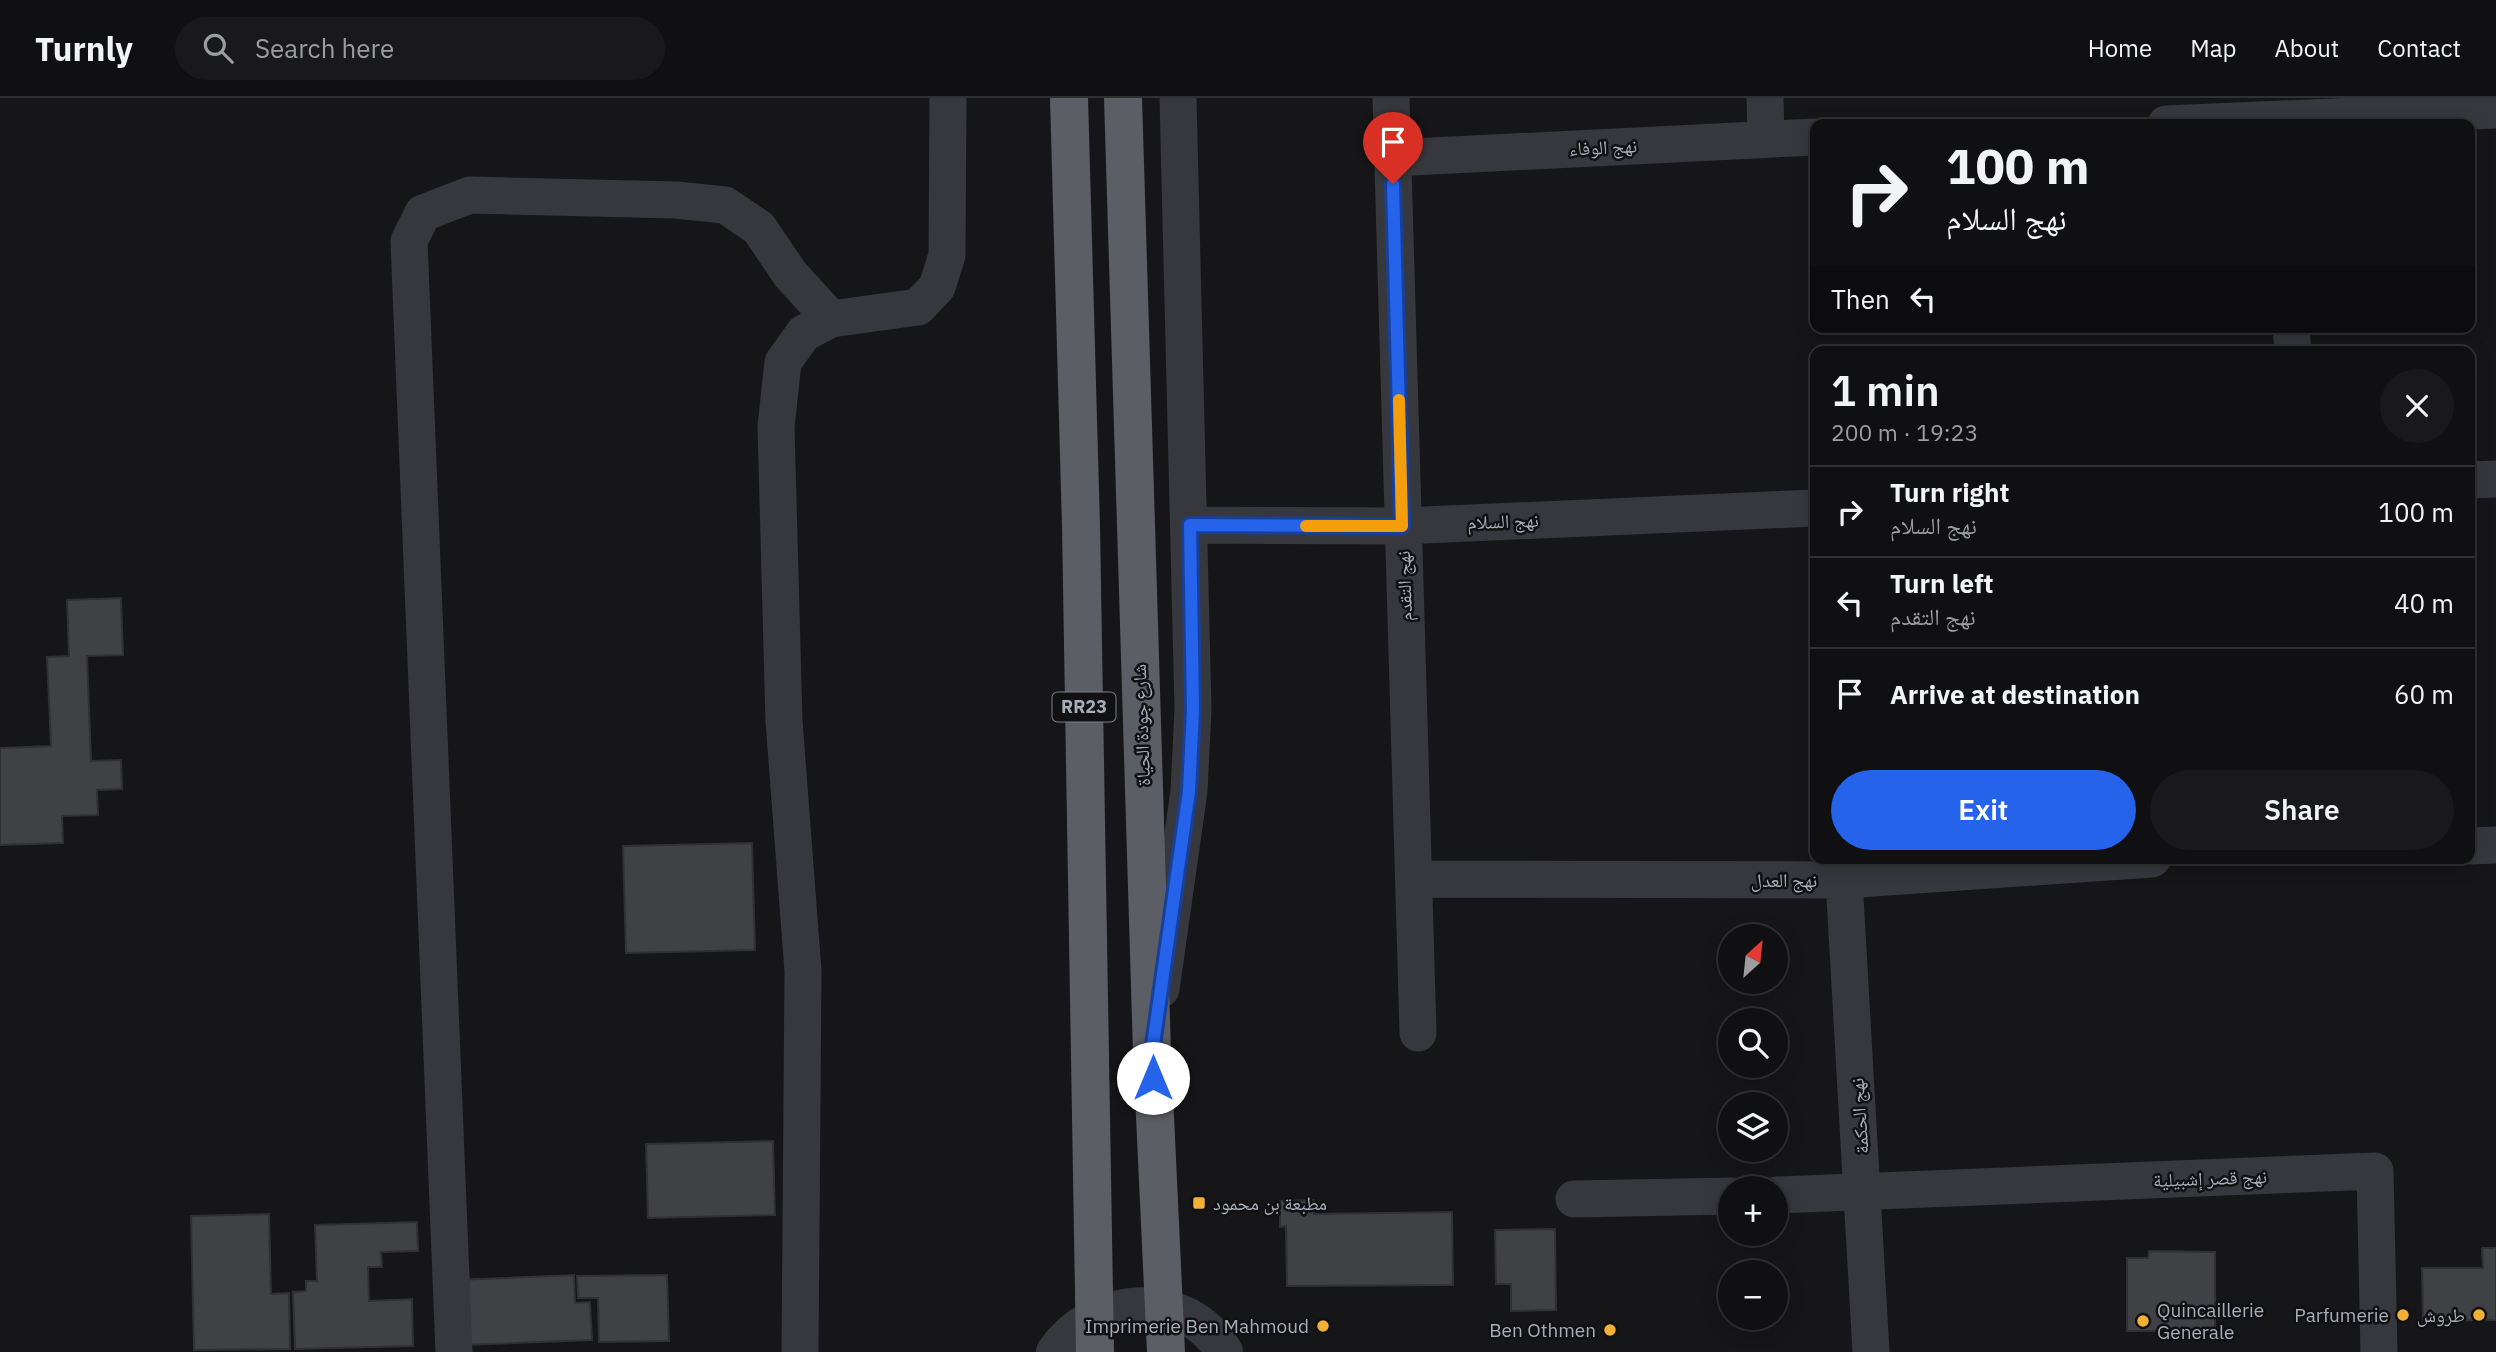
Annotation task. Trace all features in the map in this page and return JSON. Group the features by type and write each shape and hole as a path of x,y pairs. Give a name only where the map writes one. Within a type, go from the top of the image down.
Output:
{"highway":[{"name":"RR23","path":"1069,98 1081,526 1072,1341"},
{"name":"شارع جودة الحياة","path":"1123,98 1152,1052 1166,1352"}],"street":[{"path":"800,1352 803,971 784,721 776,427 783,362 804,333 831,319 918,307 937,287 947,255 948,98"},
{"path":"1152,1052 1189,791 1193,709 1178,98"},
{"name":"نهج التقدم","path":"1391,98 1418,1033"},
{"path":"1765,98 1766,139"},
{"path":"2329,119 2496,110"},
{"name":"نهج الوفاء","path":"1392,158 1810,137"},
{"path":"454,1352 425,704 409,241 423,214 470,195 676,200 725,205 759,228 790,274 831,319"},
{"path":"2475,481 2496,479"},
{"name":"نهج السلام","path":"1190,525 1402,526 1810,508"},
{"path":"2475,846 2496,845"},
{"name":"نهج العدل","path":"1414,879 1844,880 2079,864"},
{"name":"نهج الحكمة","path":"1844,880 1865,1193 1871,1352"},
{"name":"نهج قصر إشبيلية","path":"1865,1193 2375,1171 2379,1352"},
{"path":"1788,1195 1865,1193"},
{"path":"1574,1199 1718,1196"},
{"path":"1072,1341 1128,1306 1164,1308 1195,1322 1226,1350"}],"building":[{"path":"121,598 123,655 87,656 91,761 121,760 122,789 97,790 98,815 62,816 63,843 0,845 0,748 51,746 47,657 69,656 67,600"},
{"path":"752,843 755,950 626,953 623,846"},
{"path":"773,1141 775,1215 648,1218 646,1144"},
{"path":"1314,1200 1314,1214 1452,1212 1453,1285 1287,1286 1286,1226 1280,1227 1280,1201"},
{"path":"269,1214 271,1294 289,1293 290,1349 194,1350 191,1216"},
{"path":"417,1222 418,1251 381,1252 382,1267 368,1267 369,1301 412,1299 413,1346 295,1349 293,1292 306,1291 306,1281 317,1281 315,1225"},
{"path":"1555,1229 1556,1310 1511,1311 1511,1284 1496,1284 1495,1230"},
{"path":"2482,1248 2496,1248 2496,1320 2423,1321 2422,1268 2483,1268"},
{"path":"2149,1251 2215,1252 2215,1331 2127,1331 2127,1258 2148,1258"},
{"path":"574,1275 575,1303 590,1302 592,1340 463,1345 455,1280"},
{"path":"667,1275 669,1341 599,1342 598,1298 578,1298 577,1276"}],"slow traffic":[{"path":"1306,526 1402,526 1399,400"}],"place":[{"name":"مطبعة بن محمود","path":"1199,1203"},
{"name":"Parfumerie","path":"2403,1315"},
{"name":"طروش","path":"2479,1315"},
{"name":"Quincaillerie Generale","path":"2143,1321"},
{"name":"Imprimerie Ben Mahmoud","path":"1323,1326"},
{"name":"Ben Othmen","path":"1610,1330"}],"route":[{"path":"1153,1078 1152,1052 1189,791 1193,709 1190,525 1402,526 1393,184"}]}
